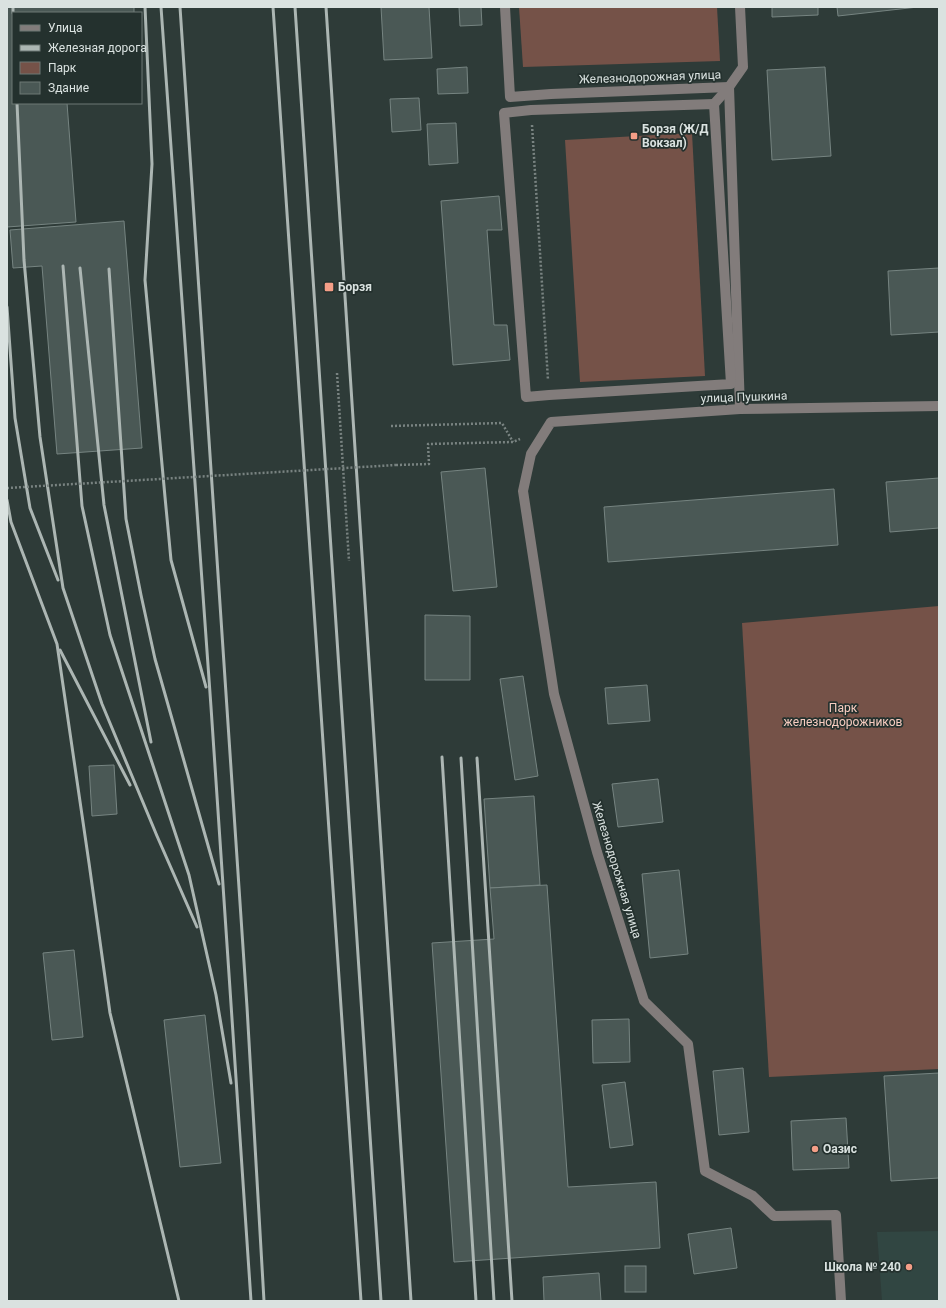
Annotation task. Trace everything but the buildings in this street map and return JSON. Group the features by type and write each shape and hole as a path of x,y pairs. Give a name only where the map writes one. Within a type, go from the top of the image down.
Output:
{"street":[{"name":"Железнодорожная улица","path":"505,7 510,97 729,87 740,409"},
{"path":"714,104 531,110 504,113 526,397 548,394 730,384 714,104 729,87 743,67 740,7"},
{"name":"улица Пушкина","path":"551,422 740,409 939,406"},
{"name":"Железнодорожная улица","path":"551,422 531,454 523,491 554,694 597,852 644,1001 688,1044 705,1172 754,1196 774,1216 836,1215 841,1301"}],"path":[{"path":"531,110 548,394"},
{"path":"337,374 349,561"},
{"path":"391,426 502,423 513,442"},
{"path":"7,488 429,464 428,444 513,442 526,435"}],"shaded area":[{"name":"Школа № 240","path":"939,1231 939,1301 882,1301 877,1232"}],"green space":[{"path":"519,7 717,7 720,61 523,67"},
{"path":"692,133 705,376 580,382 565,140"},
{"name":"Парк железнодорожников","path":"939,606 939,1069 769,1077 742,623"}],"railway":[{"path":"13,7 13,12"},
{"path":"145,7 152,164 145,280 171,560 206,687"},
{"path":"161,7 211,707 251,1301"},
{"path":"180,7 247,1007 264,1301"},
{"path":"273,7 361,1301"},
{"path":"295,7 381,1301"},
{"path":"326,7 411,1301"},
{"path":"17,104 24,260 40,437 63,588 102,704 197,927"},
{"path":"63,266 82,506 110,635 189,875 216,995 231,1083"},
{"path":"80,268 104,505 151,742"},
{"path":"109,269 126,519 155,659 219,884"},
{"path":"7,307 15,418 30,508 58,580"},
{"path":"7,500 11,522 57,644 110,1013 179,1301"},
{"path":"60,650 130,785"},
{"path":"442,757 476,1301"},
{"path":"461,758 494,1301"},
{"path":"477,758 512,1301"}],"place":[{"name":"Борзя (Ж/Д Вокзал)","path":"634,136"},
{"name":"Борзя","path":"329,287"},
{"name":"Оазис","path":"815,1149"},
{"name":"Школа № 240","path":"909,1267"}]}
